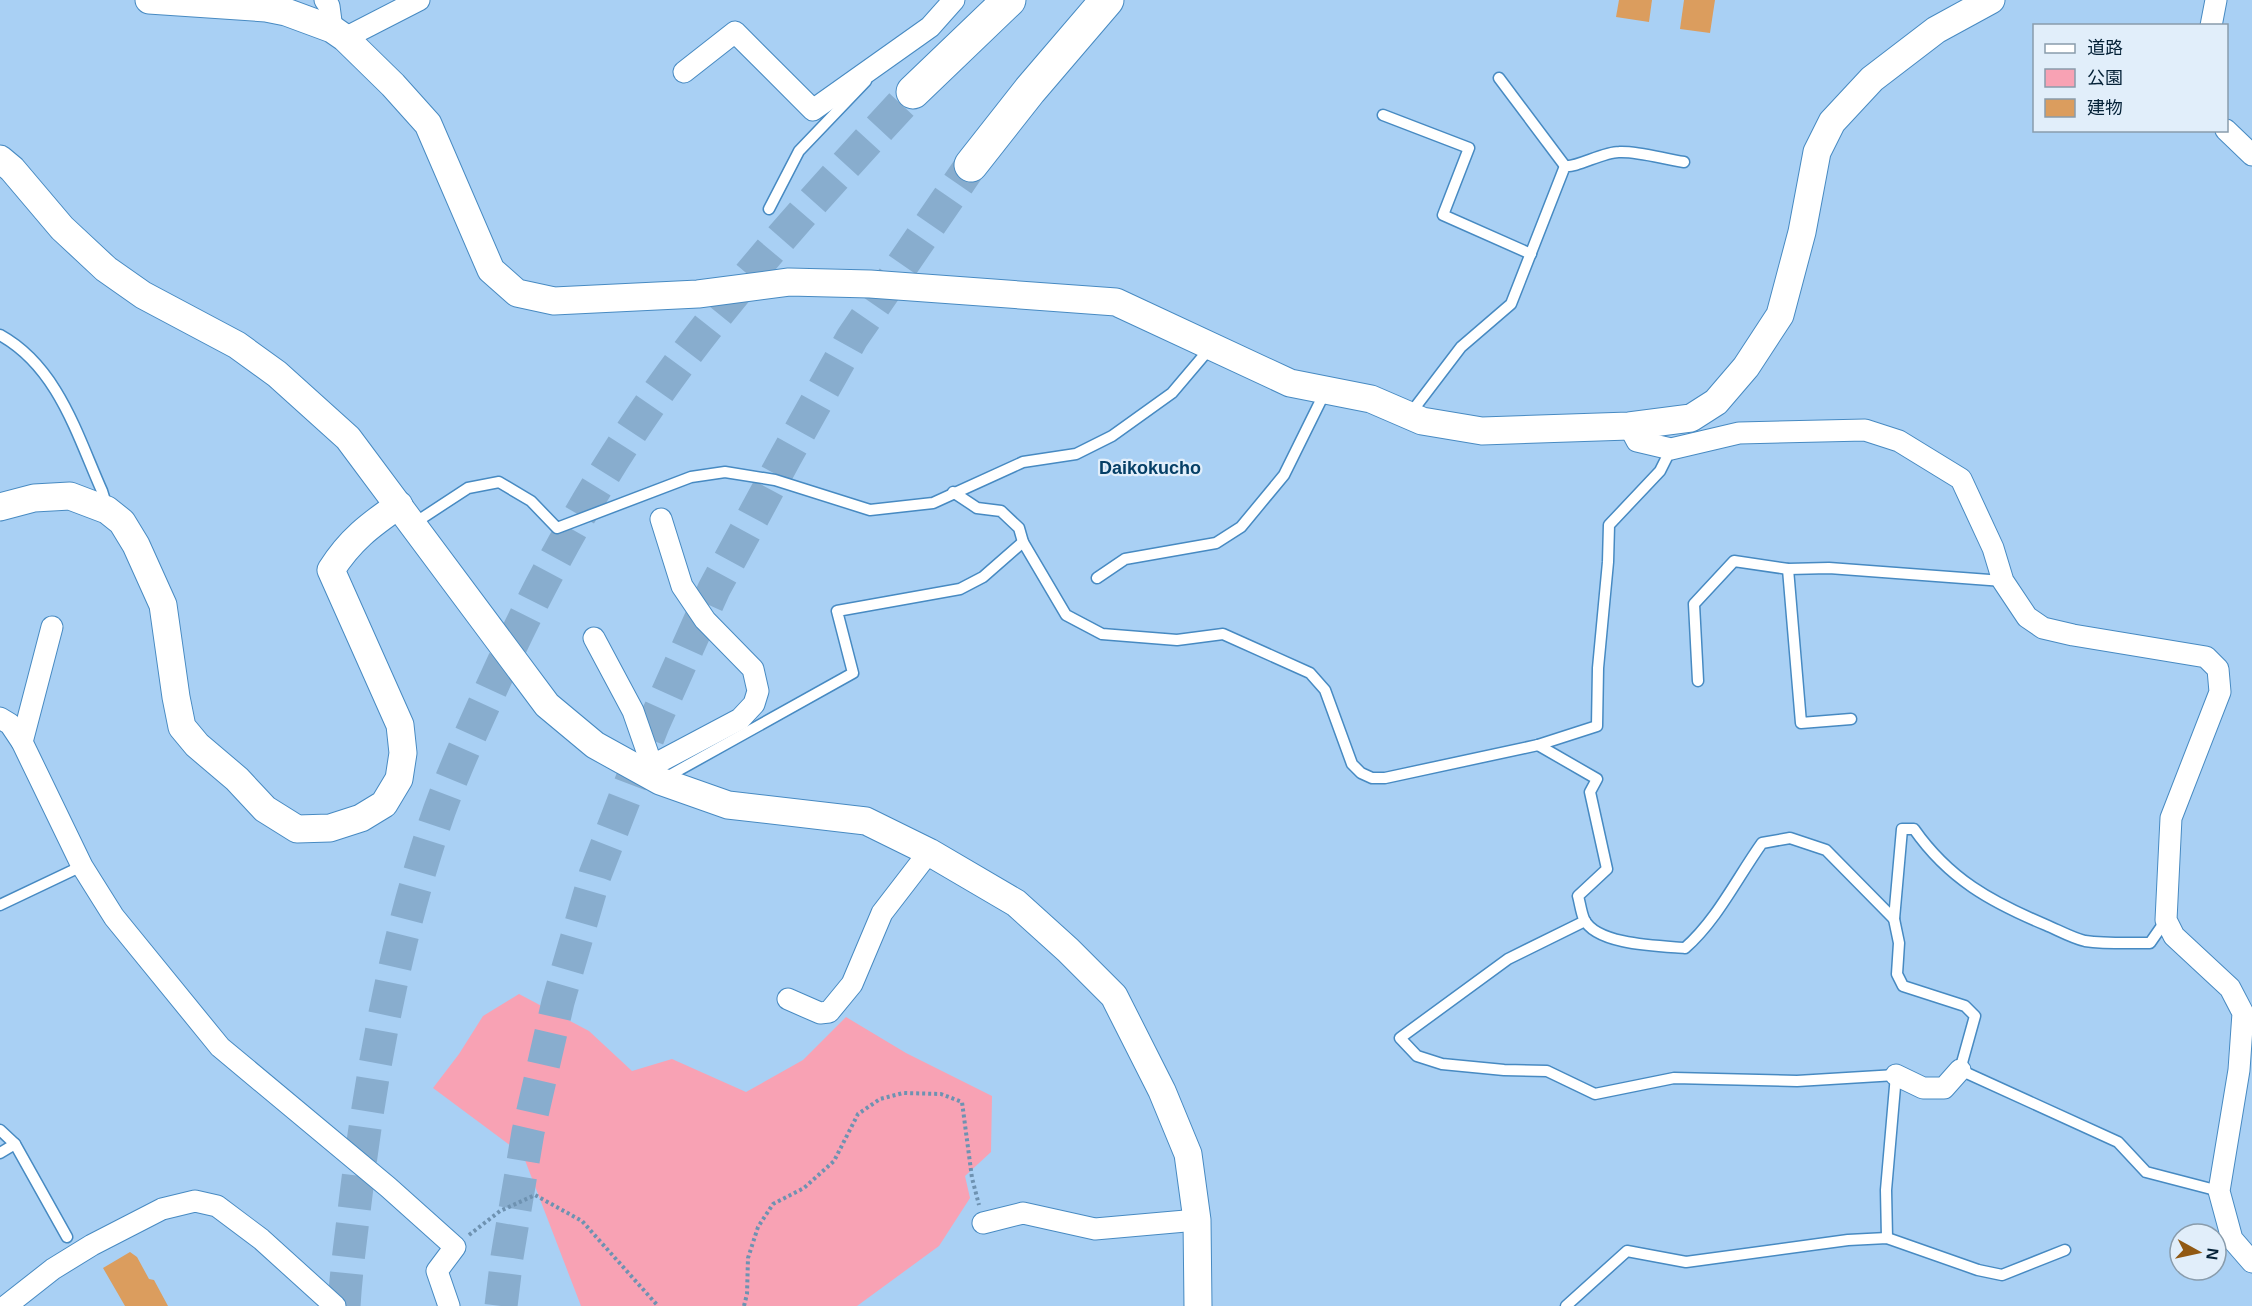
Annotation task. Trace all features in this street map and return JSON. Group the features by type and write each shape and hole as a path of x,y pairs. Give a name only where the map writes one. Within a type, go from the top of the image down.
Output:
{"highway":[{"path":"913,92 1009,0"},
{"path":"971,165 1030,90 1107,0"}],"street":[{"path":"149,0 266,8 286,12 338,34 393,85 428,124 491,270 517,293 554,301 698,294 800,282 870,284 1116,302 1290,382 1371,399 1422,420 1482,431 1629,426 1691,418 1716,402 1746,367 1780,315 1802,232 1817,152 1832,122 1872,80 1936,30 1990,0"},
{"path":"325,0 338,34"},
{"path":"338,34 419,0"},
{"path":"684,72 735,32 813,110 930,27 954,0"},
{"path":"2211,24 2216,0"},
{"path":"2228,132 2252,156"},
{"path":"0,159 12,169 62,228 106,268 143,295 237,345 277,374 348,438 547,705 595,745 651,776 728,805 866,821 929,852 1016,903 1068,950 1114,996 1162,1091 1188,1154 1197,1220 1198,1306"},
{"path":"1629,426 1637,441 1671,449 1739,433 1865,430 1899,441 1961,479 1994,548 2003,581 2027,617 2043,628 2073,635 2206,657 2218,669 2220,692 2171,818 2166,920 2174,936 2230,988 2242,1013 2239,1070 2219,1191 2232,1239 2252,1262"},
{"path":"0,507 34,498 70,496 108,510 122,522 163,605 182,727 197,745 237,778 265,809 297,829 330,828 361,818 384,804 399,780 403,753 399,725 331,570 344,549 364,529 406,514"},
{"path":"651,776 740,719 754,704 758,691 753,669 705,620 682,586 661,519"},
{"path":"22,742 52,627"},
{"path":"594,638 633,711 648,754 651,776"},
{"path":"0,718 10,724 22,742 82,866 114,917 220,1047 388,1187 455,1247 437,1271 448,1306"},
{"path":"788,999 820,1013 829,1012 852,984 882,913 929,852"},
{"path":"1896,1075 1923,1088 1944,1088 1960,1070"},
{"path":"6,1306 53,1269 92,1245 162,1209 195,1201 217,1206 261,1239 335,1306"},
{"path":"983,1222 1023,1212 1095,1229 1197,1220"}],"lane":[{"path":"770,209 799,151 855,94 881,62"},
{"path":"1499,78 1565,166 1572,168 1587,159 1618,152 1684,162"},
{"path":"1383,115 1469,148 1443,215 1531,254"},
{"path":"1409,415 1461,347 1511,304 1565,166"},
{"path":"0,335 43,369 62,400 108,510"},
{"path":"406,514 468,488 499,482 531,501 557,528 691,477 725,472 775,480 870,510 933,503 1023,462 1076,454 1112,436 1172,393 1211,347"},
{"path":"1097,578 1125,559 1216,543 1241,527 1284,475 1326,390"},
{"path":"953,492 977,507 1001,511 1019,528 1023,542 1066,615 1102,634 1177,640 1223,634 1310,673 1325,690 1352,764 1361,773 1372,778 1385,778 1538,745 1597,726 1598,668 1608,562 1609,525 1660,471 1671,449"},
{"path":"651,776 853,673 837,611 960,589 983,577 1023,542"},
{"path":"1698,681 1694,604 1734,561 1788,569 1829,568 2003,581"},
{"path":"1788,569 1801,723 1851,719"},
{"path":"1538,745 1597,779 1590,792 1607,869 1578,896 1585,921 1606,938 1654,946 1684,948 1696,938 1711,919 1762,843 1790,838 1826,850 1894,919"},
{"path":"2166,920 2150,943 2083,940 1993,902 1961,879 1931,852 1914,829 1902,830 1894,919 1899,943 1897,974 1902,986 1965,1006 1976,1016 1960,1070 2118,1142 2146,1172 2219,1191"},
{"path":"0,904 82,866"},
{"path":"1585,921 1508,959 1400,1038 1417,1056 1442,1064 1504,1070 1547,1071 1595,1094 1674,1078 1797,1081 1896,1075 1886,1190 1887,1238"},
{"path":"0,1130 15,1144 67,1237"},
{"path":"0,1153 15,1144"},
{"path":"1566,1306 1627,1251 1686,1262 1848,1240 1887,1238 1978,1270 2002,1275 2065,1250"}],"path":[{"path":"744,1306 747,1294 748,1258 758,1227 773,1204 804,1188 834,1161 858,1114 879,1100 903,1093 941,1094 962,1102 972,1178 983,1222"},
{"path":"455,1247 500,1211 535,1195 582,1221 658,1306"}],"green space":[{"path":"519,994 589,1031 632,1071 672,1059 746,1092 803,1060 846,1017 906,1053 992,1096 991,1152 965,1176 970,1198 939,1246 857,1306 581,1306 523,1155 433,1088 459,1054 483,1016"}],"building":[{"path":"1619,0 1652,0 1649,22 1616,17"},
{"path":"1684,0 1715,0 1710,33 1680,29"},
{"path":"130,1252 137,1257 149,1279 154,1280 168,1306 125,1306 103,1268"}],"tunnel":[{"path":"344,1306 361,1156 394,969 418,877 444,798 508,652 577,520 658,393 687,353 769,252 913,92"},
{"path":"501,1306 528,1132 558,1002 595,875 653,725 714,589 852,338 971,165"}],"district":[{"name":"Daikokucho","path":"1150,468"}]}
